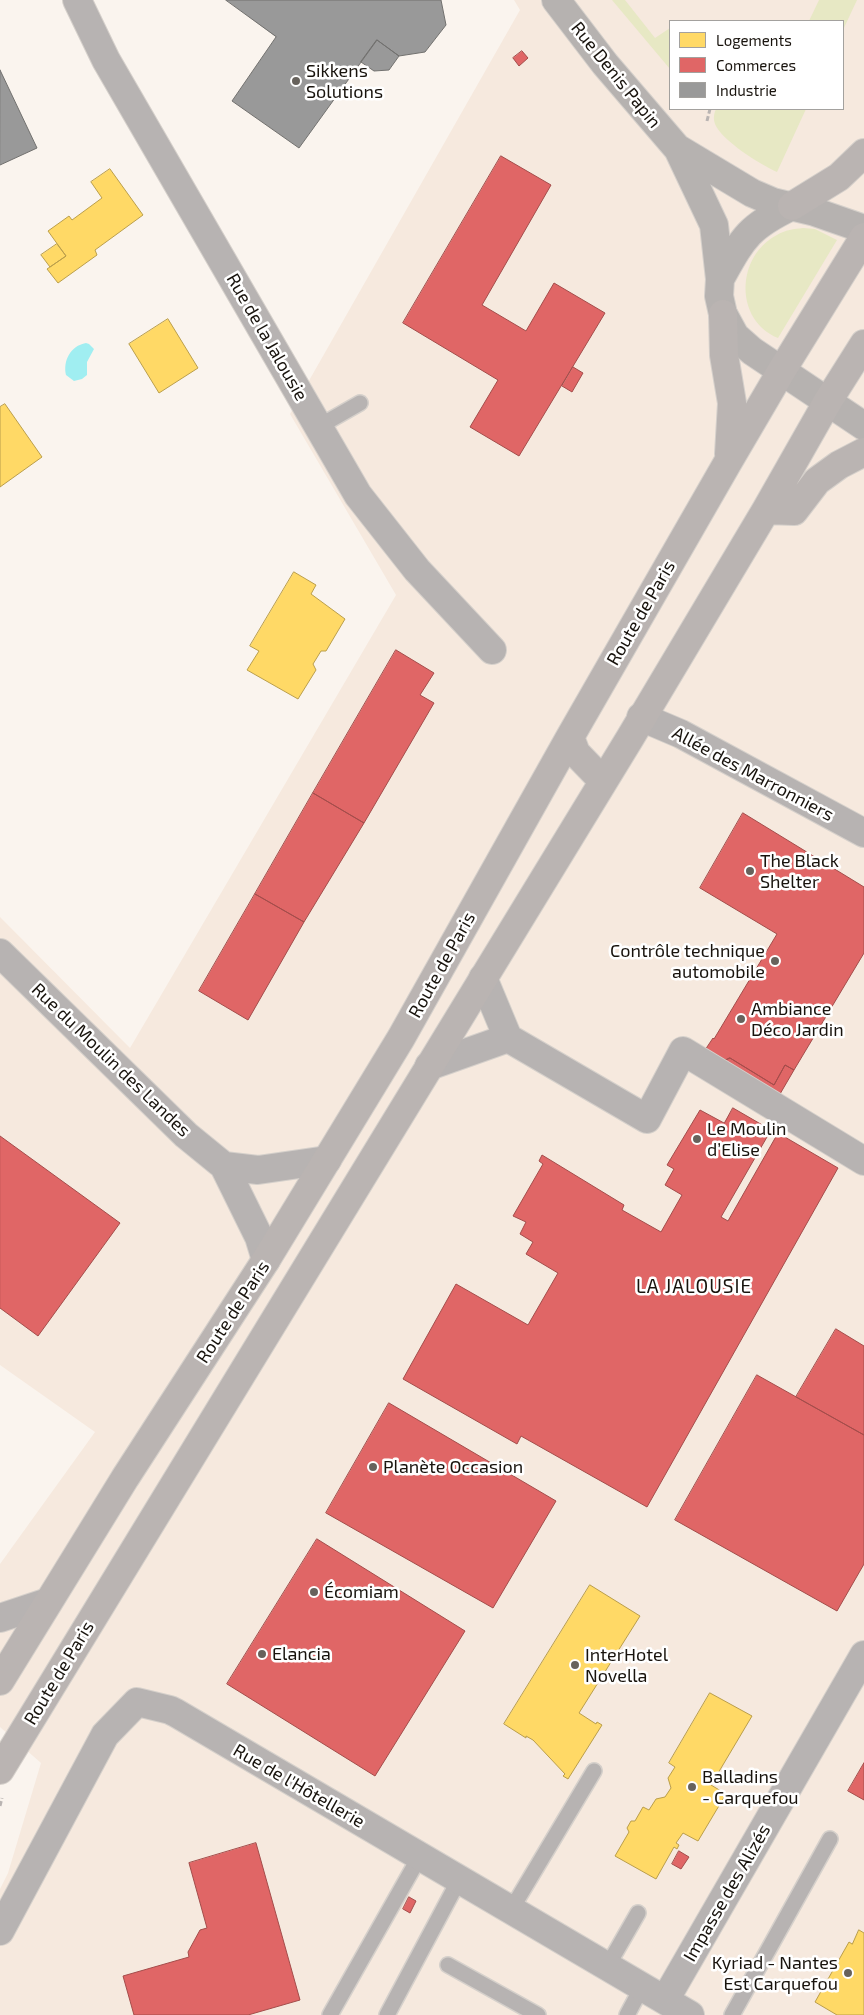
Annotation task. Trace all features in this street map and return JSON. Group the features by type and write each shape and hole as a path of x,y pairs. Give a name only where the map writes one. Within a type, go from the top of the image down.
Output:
{"main road":[{"path":"792,206 839,177 864,153"},
{"name":"Route de Paris","path":"0,1681 131,1469 266,1260 401,1038 570,737 728,462 864,237"},
{"path":"723,314 724,355 732,403 728,462"},
{"name":"Route de Paris","path":"0,1770 603,781 766,510 828,401 864,344"},
{"path":"766,510 794,511 817,481 839,465 864,452"},
{"path":"570,737 576,753 603,781"}],"street":[{"name":"Rue de la Jalousie","path":"77,0 106,60 358,495 417,570 492,650"},
{"name":"Rue Denis Papin","path":"556,0 605,64 678,148"},
{"path":"678,148 752,193 773,202 815,212 864,229"},
{"path":"678,148 714,225 720,279 719,296 723,314 735,336 752,351 864,426"},
{"path":"720,279 743,238 755,226 792,206"},
{"name":"Allée des Marronniers","path":"641,717 681,734 864,833"},
{"name":"Rue du Moulin des Landes","path":"0,953 186,1135 224,1166 259,1237 266,1260"},
{"path":"483,978 508,1038 647,1119 683,1051 864,1161"},
{"path":"429,1066 508,1038"},
{"path":"224,1166 258,1170 327,1160"},
{"path":"0,1618 48,1602"},
{"name":"Impasse des Alizés","path":"654,1993 864,1655"},
{"name":"Rue de l'Hôtellerie","path":"0,1931 105,1735 137,1702 170,1710 690,2015"}],"lane":[{"path":"318,427 360,403"},
{"path":"511,1910 594,1771"},
{"path":"732,2015 830,1840"},
{"path":"330,2015 420,1856"},
{"path":"387,2015 459,1880"},
{"path":"608,1966 638,1913"},
{"path":"448,1965 538,2015"},
{"path":"626,2015 654,1993"}],"path":[{"path":"707,121 710,110"}],"shaded area":[{"path":"514,0 864,0 864,2015 0,2015 0,1889 8,1873 41,1763 0,1727 0,1564 95,1432 0,1365 0,917 130,1048 396,595 290,414 520,10"}],"green space":[{"path":"612,0 625,0 655,38 669,29 669,68"},
{"path":"819,0 857,0 844,28 844,20 809,20"},
{"path":"716,110 806,110 777,172 752,158 725,137 715,124"},
{"path":"803,228 815,229 837,240 778,338 764,329 754,317 748,303 746,288 748,272 754,257 763,245 783,232"}],"water":[{"path":"86,343 94,349 87,362 87,375 82,379 74,381 66,375 67,360 76,347"}],"building: Logements":[{"path":"110,169 143,215 95,250 97,255 58,283 47,269 66,256 48,231 69,216 72,220 102,198 91,182"},
{"path":"57,244 66,256 50,267 41,255"},
{"path":"168,319 198,368 159,393 129,344"},
{"path":"5,404 42,457 0,487 0,407"},
{"path":"294,572 316,585 311,594 345,619 326,651 321,651 313,664 316,670 298,699 247,670 259,651 250,646"},
{"name":"InterHotel Novella","path":"590,1585 640,1616 579,1713 596,1724 597,1722 602,1725 568,1779 563,1776 565,1774 533,1740 526,1736 526,1738 504,1724"},
{"name":"Balladins - Carquefou","path":"710,1693 752,1716 711,1785 726,1794 698,1841 683,1833 676,1843 679,1845 677,1849 674,1847 656,1879 615,1856 629,1832 627,1828 631,1821 635,1821 643,1807 649,1810 656,1799 665,1797 671,1788 668,1778 675,1767 669,1763"},
{"name":"Kyriad - Nantes Est Carquefou","path":"859,1930 864,1933 864,2015 837,2015 815,2002 849,1942 852,1944"}],"building: Commerces":[{"path":"522,51 528,58 519,66 513,58"},
{"path":"501,156 551,185 482,305 526,331 554,283 605,313 519,456 470,427 498,380 403,323"},
{"path":"573,367 583,373 572,392 562,386"},
{"path":"396,650 434,673 420,695 434,703 364,823 313,793"},
{"path":"313,793 364,823 304,922 255,894"},
{"path":"743,813 864,887 864,953 794,1070 785,1065 774,1085 730,1058 724,1061 705,1050 714,1039 777,934 700,888"},
{"path":"255,894 304,922 248,1020 199,991"},
{"path":"730,1058 774,1085 785,1065 794,1070 780,1094 724,1061"},
{"path":"733,1108 771,1130 721,1217 728,1221 778,1133 838,1168 647,1507 521,1436 517,1444 403,1379 456,1284 528,1325 558,1273 526,1254 533,1242 520,1234 526,1222 513,1216 543,1164 539,1161 542,1155 624,1205 622,1210 661,1232 682,1195 665,1185 674,1169 667,1165 700,1110 724,1123"},
{"path":"0,1136 120,1223 38,1336 0,1308"},
{"path":"836,1329 864,1346 864,1435 796,1397"},
{"path":"757,1375 864,1435 864,1564 837,1611 675,1520"},
{"path":"389,1403 556,1501 493,1608 326,1513"},
{"path":"317,1539 465,1631 375,1776 227,1684"},
{"path":"864,1763 864,1800 848,1791"},
{"path":"256,1843 300,2000 248,2015 134,2015 123,1976 189,1957 188,1952 200,1930 207,1928 189,1863"},
{"path":"679,1851 689,1857 681,1869 672,1864"},
{"path":"409,1897 416,1901 410,1913 403,1909"}],"building: Industrie":[{"name":"Sikkens Solutions","path":"226,0 441,0 446,25 425,52 399,56 377,40 299,148 232,101 276,37"},
{"path":"377,40 399,56 389,70 374,71 361,62"},
{"path":"0,70 37,148 0,165"}],"place":[{"name":"Sikkens Solutions","path":"296,81"},
{"name":"The Black Shelter","path":"750,871"},
{"name":"Contrôle technique automobile","path":"775,961"},
{"name":"Ambiance Déco Jardin","path":"741,1019"},
{"name":"Le Moulin d’Elise","path":"697,1139"},
{"name":"Planète Occasion","path":"373,1467"},
{"name":"Écomiam","path":"314,1592"},
{"name":"Elancia","path":"262,1654"},
{"name":"InterHotel Novella","path":"575,1665"},
{"name":"Balladins - Carquefou","path":"692,1787"},
{"name":"Kyriad - Nantes Est Carquefou","path":"848,1973"}],"district":[{"name":"LA JALOUSIE","path":"694,1287"}]}
